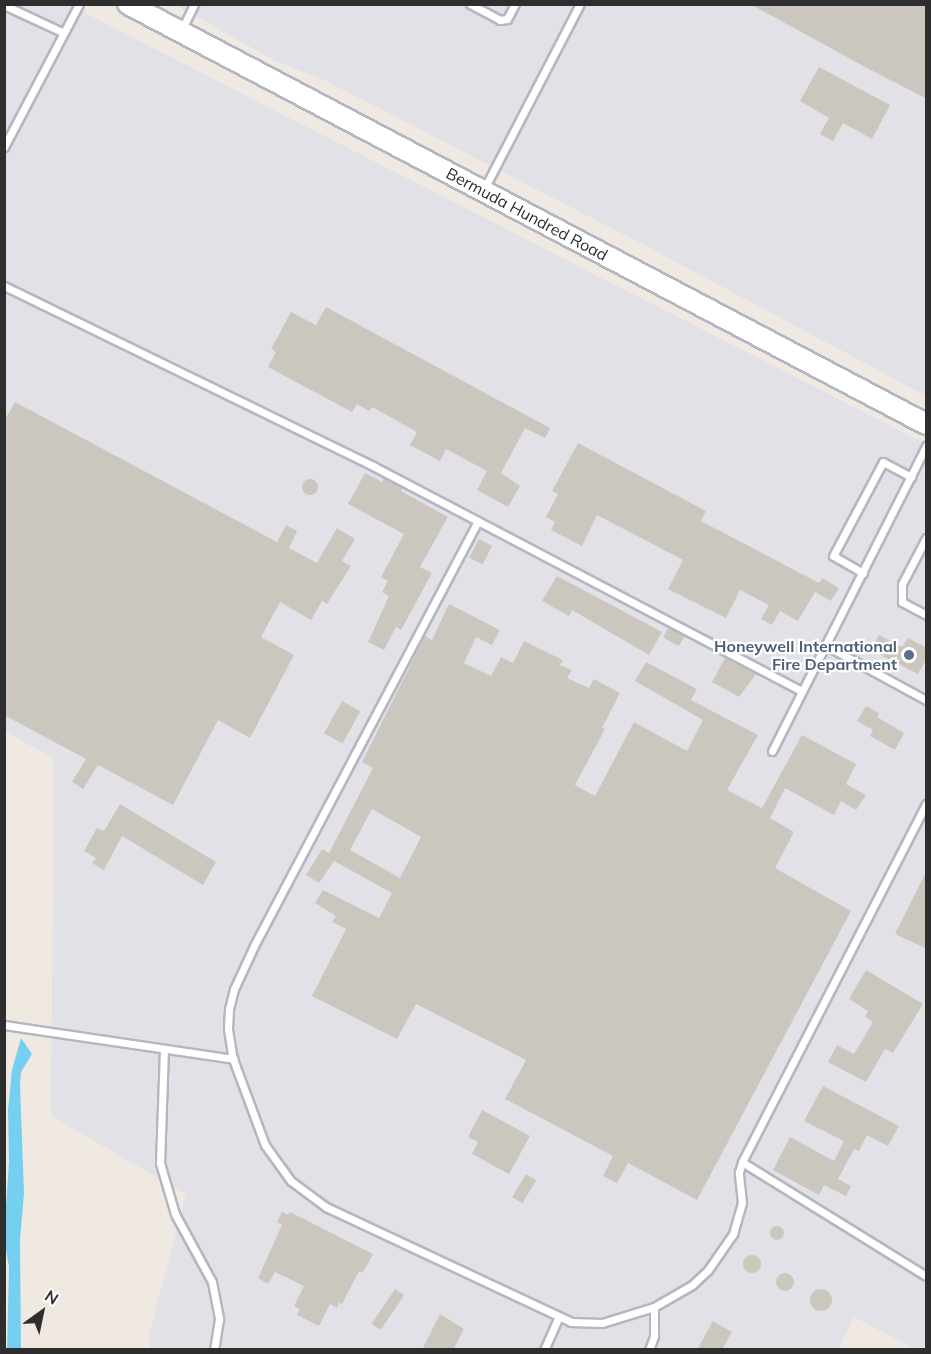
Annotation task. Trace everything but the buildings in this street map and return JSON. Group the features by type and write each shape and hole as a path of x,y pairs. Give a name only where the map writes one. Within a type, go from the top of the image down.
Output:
{"street":[{"name":"Bermuda Hundred Road","path":"128,4 927,424"}],"lane":[{"path":"4,147 79,4"},
{"path":"181,32 194,4"},
{"path":"470,4 500,20 507,19 515,4"},
{"path":"483,191 580,4"},
{"path":"4,5 64,33"},
{"path":"4,286 373,466 802,691"},
{"path":"772,751 927,446"},
{"path":"863,573 833,556 883,462 911,477"},
{"path":"478,521 254,946 234,989 229,1009 228,1029 233,1059 265,1145 283,1172 307,1195 336,1212 558,1318 586,1324 602,1323 654,1306 692,1285 722,1253 739,1218 742,1162 927,804"},
{"path":"927,538 902,584 902,602 927,615"},
{"path":"825,645 927,700"},
{"path":"4,1025 233,1059"},
{"path":"164,1049 160,1163 175,1214 212,1282 219,1319 214,1350"},
{"path":"742,1162 927,1276"},
{"path":"648,1350 654,1336 654,1306"},
{"path":"544,1350 558,1318"}],"shaded area":[{"path":"9,5 69,5 926,444 926,1349 915,1349 854,1317 838,1350 151,1349 149,1335 186,1194 51,1116 54,759 5,731 4,13"},
{"path":"176,5 926,5 926,396 648,247 326,81 275,61"}],"water":[{"path":"21,1038 32,1054 21,1072 20,1085 24,1193 20,1240 21,1349 7,1350 9,1267 4,1238 9,1161 8,1110 12,1070"}],"place":[{"name":"Honeywell International Fire Department","path":"909,655"}]}
